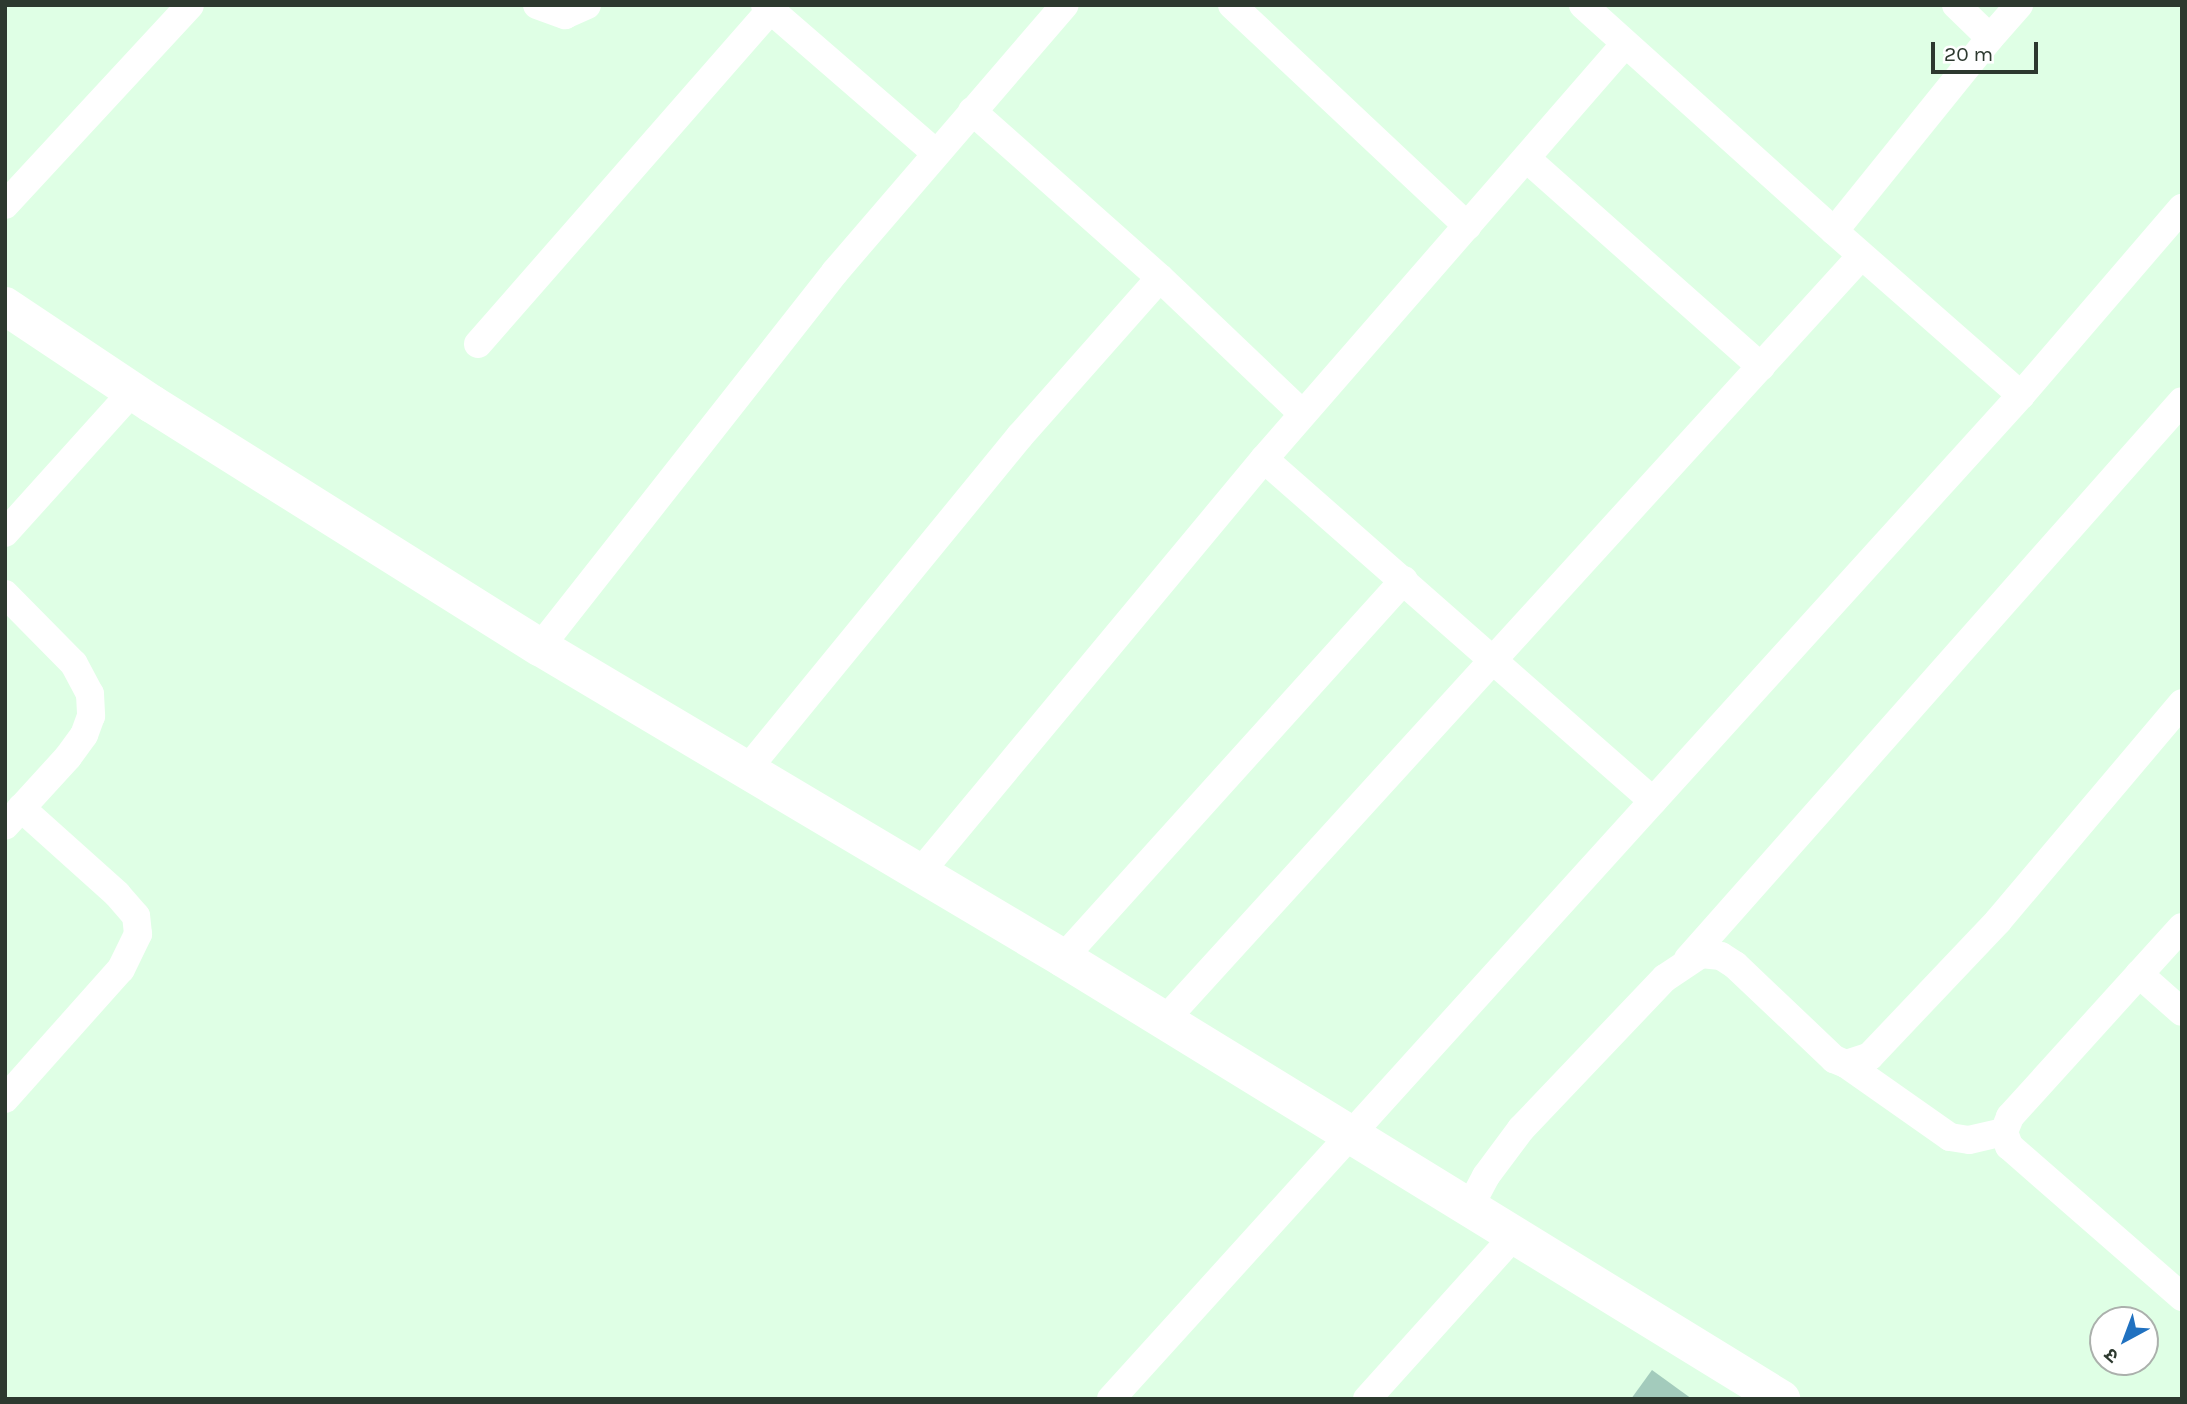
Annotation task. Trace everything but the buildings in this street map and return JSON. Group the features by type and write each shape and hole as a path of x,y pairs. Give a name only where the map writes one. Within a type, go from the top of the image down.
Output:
{"street":[{"path":"5,205 190,5"},
{"path":"537,5 565,15 587,5"},
{"path":"540,647 935,152 1065,5"},
{"path":"1232,5 1467,226"},
{"path":"1583,5 1861,256 2021,395"},
{"path":"1956,5 1990,38"},
{"path":"1834,230 2019,5"},
{"path":"478,344 768,8 935,152"},
{"path":"918,875 1264,459 1625,44"},
{"path":"972,111 1160,278 1303,414"},
{"path":"1527,159 1761,367"},
{"path":"1111,1399 2021,395 2182,208"},
{"path":"1164,1021 1861,256"},
{"path":"745,772 1020,436 1160,278"},
{"path":"5,306 133,391 540,647 918,875 1063,958 1347,1136 1780,1399"},
{"path":"5,533 133,391"},
{"path":"1469,1208 1486,1177 1521,1129 1630,1013 1688,959 2182,401"},
{"path":"1264,459 1653,801"},
{"path":"1063,958 1404,580"},
{"path":"5,594 74,664 90,705 84,736 13,817 117,894 136,916 138,934 121,969 5,1099"},
{"path":"1846,1065 1870,1056 1998,921 2182,702"},
{"path":"2182,927 2010,1117 2004,1132 2009,1146 2182,1297"},
{"path":"1688,959 1711,954 1735,965 1820,1049 1950,1137 1969,1140 2004,1132"},
{"path":"2139,974 2182,1012"},
{"path":"1367,1399 1514,1236"}]}
